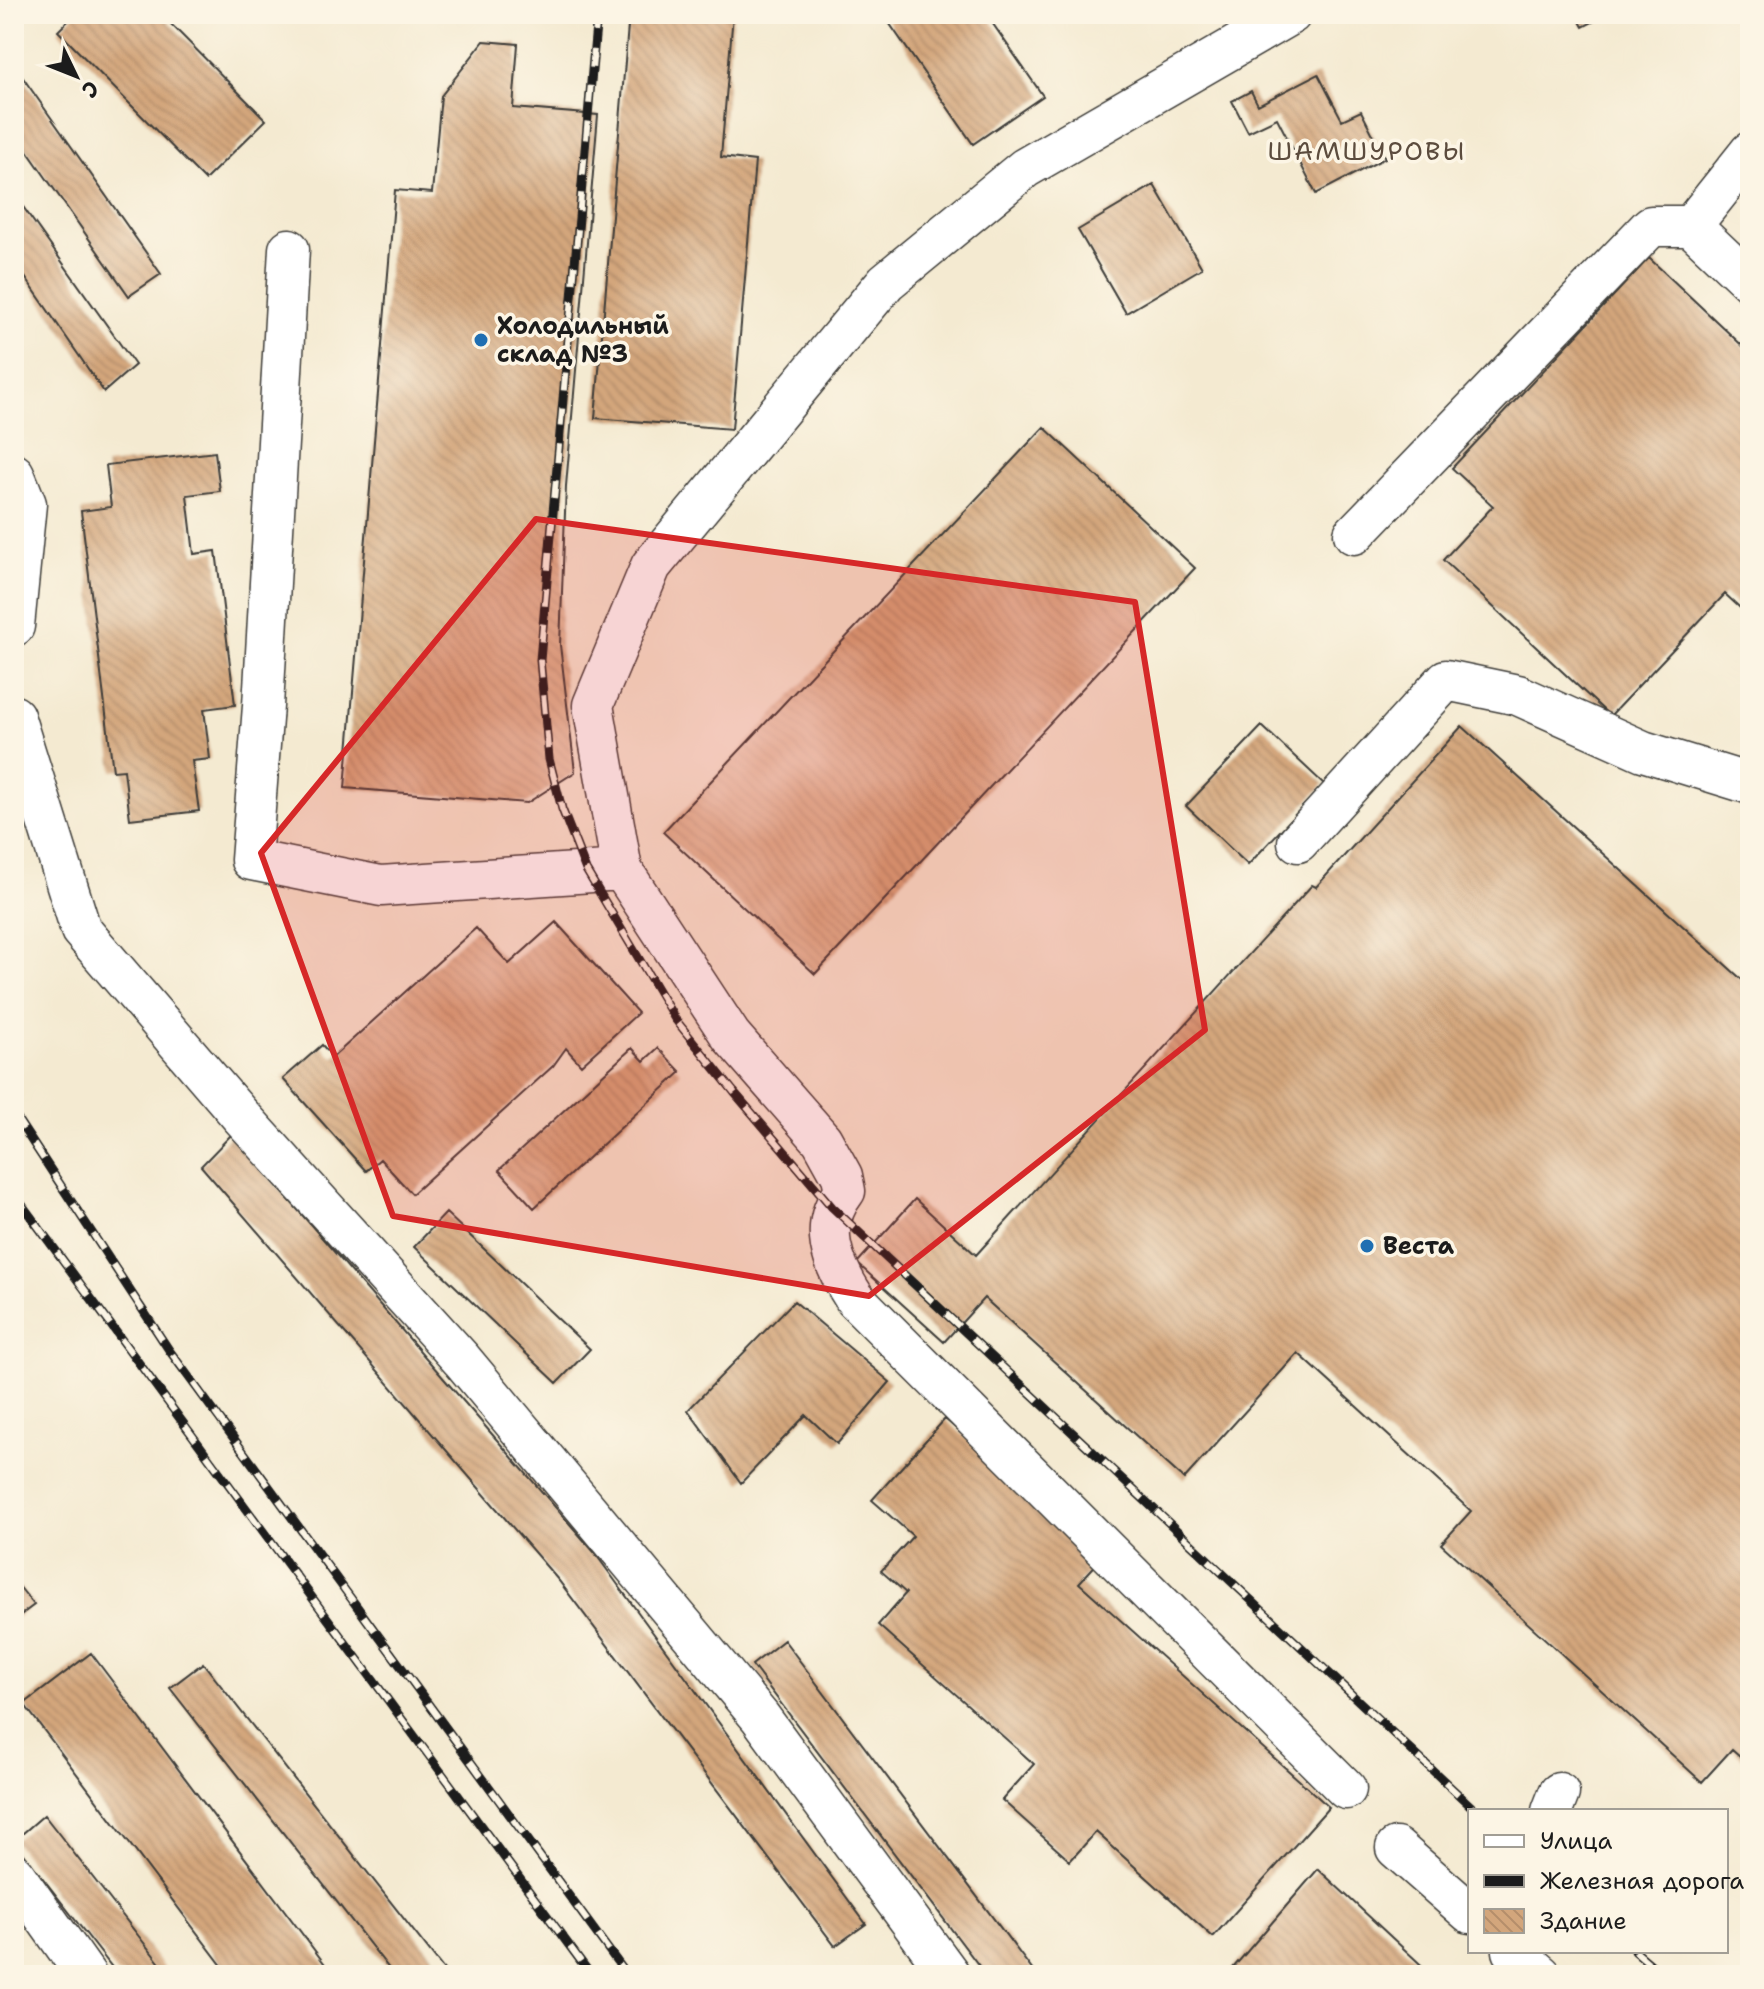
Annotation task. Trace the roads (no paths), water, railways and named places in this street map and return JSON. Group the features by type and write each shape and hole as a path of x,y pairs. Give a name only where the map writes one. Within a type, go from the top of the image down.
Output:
{"street":[{"path":"1291,14 1025,168 886,282 651,566 593,705 622,870 731,1036 822,1140 837,1165 845,1191 832,1207 830,1241 841,1278 855,1299 1346,1789"},
{"path":"1691,226 1750,152"},
{"path":"1354,534 1651,226 1691,226 1750,282"},
{"path":"289,249 263,706 251,860 381,886 622,870"},
{"path":"14,474 26,504 14,626"},
{"path":"1298,842 1446,680 1518,695 1643,751 1750,784"},
{"path":"14,716 81,930 240,1115 462,1360 750,1705 950,1975"},
{"path":"1396,1848 1468,1911"},
{"path":"14,1874 86,1975"},
{"path":"1515,1953 1541,1975"}],"railway":[{"path":"597,14 540,660 549,759 562,809 586,870 675,1019 832,1207 1474,1809"},
{"path":"14,1114 169,1350 627,1975"},
{"path":"14,1194 591,1975"},
{"path":"1637,1953 1663,1975"}],"place":[{"name":"Холодильный склад №3","path":"481,340"},
{"name":"Веста","path":"1367,1246"}],"district":[{"name":"ШАМШУРОВЫ","path":"1367,150"}]}
